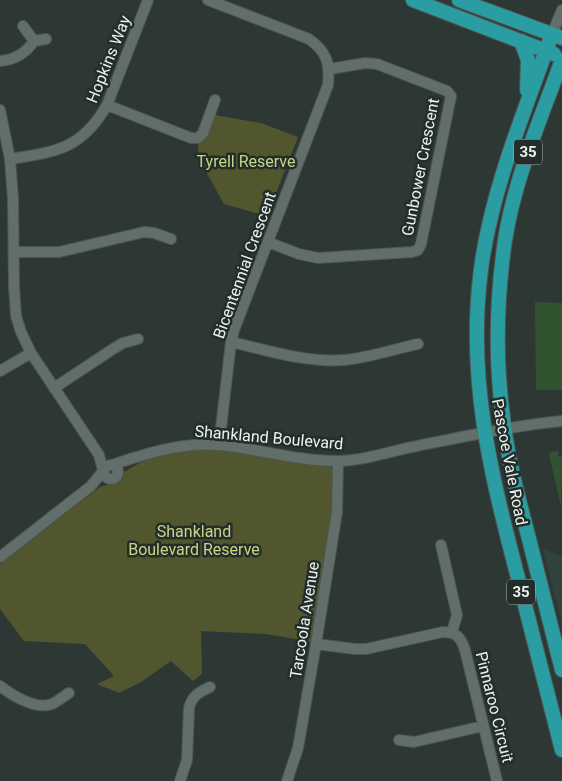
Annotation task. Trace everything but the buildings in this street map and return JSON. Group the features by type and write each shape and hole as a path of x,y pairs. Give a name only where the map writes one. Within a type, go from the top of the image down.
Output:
{"main road":[{"path":"413,0 562,58"},
{"path":"459,0 557,36"},
{"name":"Pascoe Vale Road","path":"557,36 546,51 505,166 488,231 481,270 477,322 479,383 484,432 494,488 562,750"},
{"path":"521,41 528,60 525,108"},
{"name":"Pascoe Vale Road","path":"562,58 558,82 520,174 509,222 500,286 498,322 498,370 504,428 518,494 562,670"},
{"path":"488,231 499,223 509,222"}],"street":[{"name":"Hopkins Way","path":"10,159 50,153 67,147 98,121 107,105 148,0"},
{"path":"208,0 309,39 321,48 330,69"},
{"path":"557,36 562,10"},
{"path":"23,26 34,41"},
{"path":"34,41 46,39"},
{"path":"0,61 19,56 30,48 34,41"},
{"name":"Gunbower Crescent","path":"268,242 299,254 318,258 412,252 418,250 421,244 451,96 447,91 376,64 365,63 330,69"},
{"name":"Bicentennial Crescent","path":"219,445 231,342 328,84 330,69"},
{"path":"107,105 191,138 198,138 203,133 216,100"},
{"path":"0,112 10,159 16,316 31,353 109,471"},
{"path":"14,252 59,252 144,232 154,233 171,239"},
{"path":"54,388 113,349 138,339"},
{"path":"231,342 304,358 325,360 345,360 418,344"},
{"path":"0,371 31,353"},
{"name":"Shankland Boulevard","path":"0,558 109,471 140,455 164,448 189,445 219,445 338,461 364,458 504,428 562,421"},
{"name":"Tarcoola Avenue","path":"287,781 298,748 316,644 336,512 338,461"},
{"path":"316,644 366,649 452,632 457,615 440,543"},
{"name":"Pinnaroo Circuit","path":"452,632 458,636 466,650 497,781"},
{"path":"0,686 35,704 46,705 53,703 69,693"},
{"path":"180,781 187,760 188,708 195,695 211,687"},
{"path":"399,740 414,742 483,726"}],"shaded area":[{"path":"543,549 562,556 562,624"}],"green space":[{"name":"Tyrell Reserve","path":"215,115 261,123 298,137 267,216 224,204 199,159 198,144 205,140"},
{"name":"Shankland Boulevard Reserve","path":"211,449 327,464 331,467 334,472 333,512 313,642 266,634 201,631 202,674 193,681 171,661 141,682 119,693 97,684 114,676 85,644 24,641 0,609 0,564 100,487 116,482 124,472 145,460 167,452"}]}
